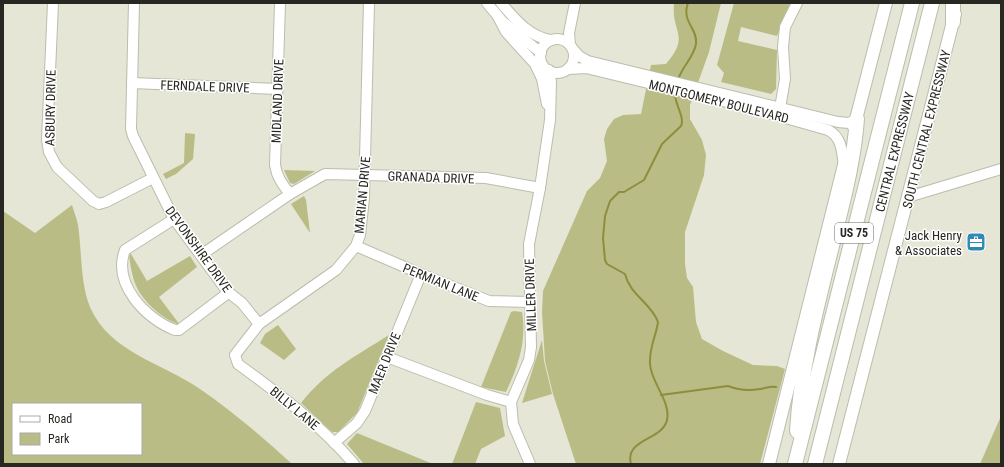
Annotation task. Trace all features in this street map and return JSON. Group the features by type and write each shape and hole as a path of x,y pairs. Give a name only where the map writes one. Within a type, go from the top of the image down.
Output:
{"highway":[{"name":"CENTRAL EXPRESSWAY","path":"795,464 912,3"},
{"name":"CENTRAL EXPRESSWAY","path":"815,464 932,3"},
{"path":"953,3 953,22"},
{"path":"795,464 799,400 808,350 850,173 857,119"}],"main road":[{"path":"769,464 886,3"},
{"name":"SOUTH CENTRAL EXPRESSWAY","path":"839,464 958,3"}],"street":[{"name":"ASBURY DRIVE","path":"53,3 47,140 52,161 92,201 97,204 106,202 153,178"},
{"name":"DEVONSHIRE DRIVE","path":"134,3 131,129 153,178 174,219 228,293 242,303 259,324"},
{"name":"MIDLAND DRIVE","path":"280,3 275,165 276,173 281,183 290,194"},
{"name":"MARIAN DRIVE","path":"235,356 259,324 336,270 356,246 360,235 364,198 369,3"},
{"path":"488,3 497,15 519,37 541,53"},
{"path":"501,3 515,19 535,36 553,40 563,40 571,46"},
{"path":"575,3 568,33 574,57 565,70 549,70 542,63 541,53 543,47 561,33 575,3"},
{"path":"779,112 785,79 783,47 785,27 797,3"},
{"path":"497,15 506,32 532,59 537,68 542,79 550,120"},
{"name":"MONTGOMERY BOULEVARD","path":"571,46 579,56 588,61 648,79 779,112 840,123 849,123 857,119"},
{"name":"MONTGOMERY BOULEVARD","path":"565,70 586,68 648,79"},
{"name":"MILLER DRIVE","path":"530,464 513,424 511,402 529,360 531,347 528,244 540,188 550,120 551,82 549,70"},
{"name":"MILLER DRIVE","path":"550,120 565,70"},
{"name":"FERNDALE DRIVE","path":"132,83 278,89"},
{"name":"MONTGOMERY BOULEVARD","path":"779,112 835,133 841,146 844,166"},
{"path":"908,197 1001,169"},
{"name":"GRANADA DRIVE","path":"201,254 290,194 325,174 486,178 540,188"},
{"path":"174,219 124,250 122,257 123,270 131,294 139,305 152,318 163,326 179,330 228,293"},
{"name":"PERMIAN LANE","path":"356,246 489,301 530,302"},
{"name":"MAER DRIVE","path":"334,443 357,423 365,411 421,274"},
{"name":"BILLY LANE","path":"235,356 238,364 285,399 334,443 354,464"},
{"path":"387,357 487,395 511,402"}],"green space":[{"path":"674,3 721,3 709,52 690,105 690,119 702,140 706,155 704,175 685,232 685,264 687,278 693,287 696,322 702,339 723,351 753,365 777,366 785,369 760,464 576,464 553,394 545,361 542,312 543,291 587,191 600,178 607,161 604,139 607,129 614,119 623,115 641,114 651,65 666,64 677,46 679,40 675,21"},
{"path":"734,3 791,3 777,36 741,27 738,41 777,50 776,89 771,94 721,82 724,73 717,65"},
{"path":"185,133 195,134 193,159 176,174 166,179 163,174 184,163"},
{"path":"284,170 315,171 294,184 290,183"},
{"path":"304,196 306,200 310,233 291,204"},
{"path":"72,205 78,225 84,287 90,307 99,323 110,336 139,356 200,389 248,425 292,464 3,464 3,211 35,233"},
{"path":"131,254 147,281 190,256 197,267 159,297 180,325 165,318 145,300 136,285 132,272 129,255"},
{"path":"511,312 522,312 523,333 518,363 506,392 481,387"},
{"path":"278,325 296,349 284,360 260,343 265,334"},
{"path":"389,335 357,413 338,432 332,432 301,403 331,373 353,357"},
{"path":"542,340 544,361 552,394 522,403"},
{"path":"476,402 500,408 505,436 481,449 475,464 452,464"},
{"path":"1001,416 1001,464 980,464"},
{"path":"357,433 433,464 364,464 347,444"}],"waterway":[{"path":"678,80 695,49 696,44 695,34 688,20 686,10 688,3"},
{"path":"631,464 630,456 633,449 638,444 659,432 664,427 667,420 664,399 651,371 650,364 651,352 658,322 651,309 631,288 625,274 607,264 605,260 603,238 605,216 610,201 619,192 624,192 644,180 662,144 681,126 682,119 675,94"},
{"path":"661,395 728,386 748,390 776,387"}],"place":[{"name":"Jack Henry & Associates","path":"976,242"}]}
